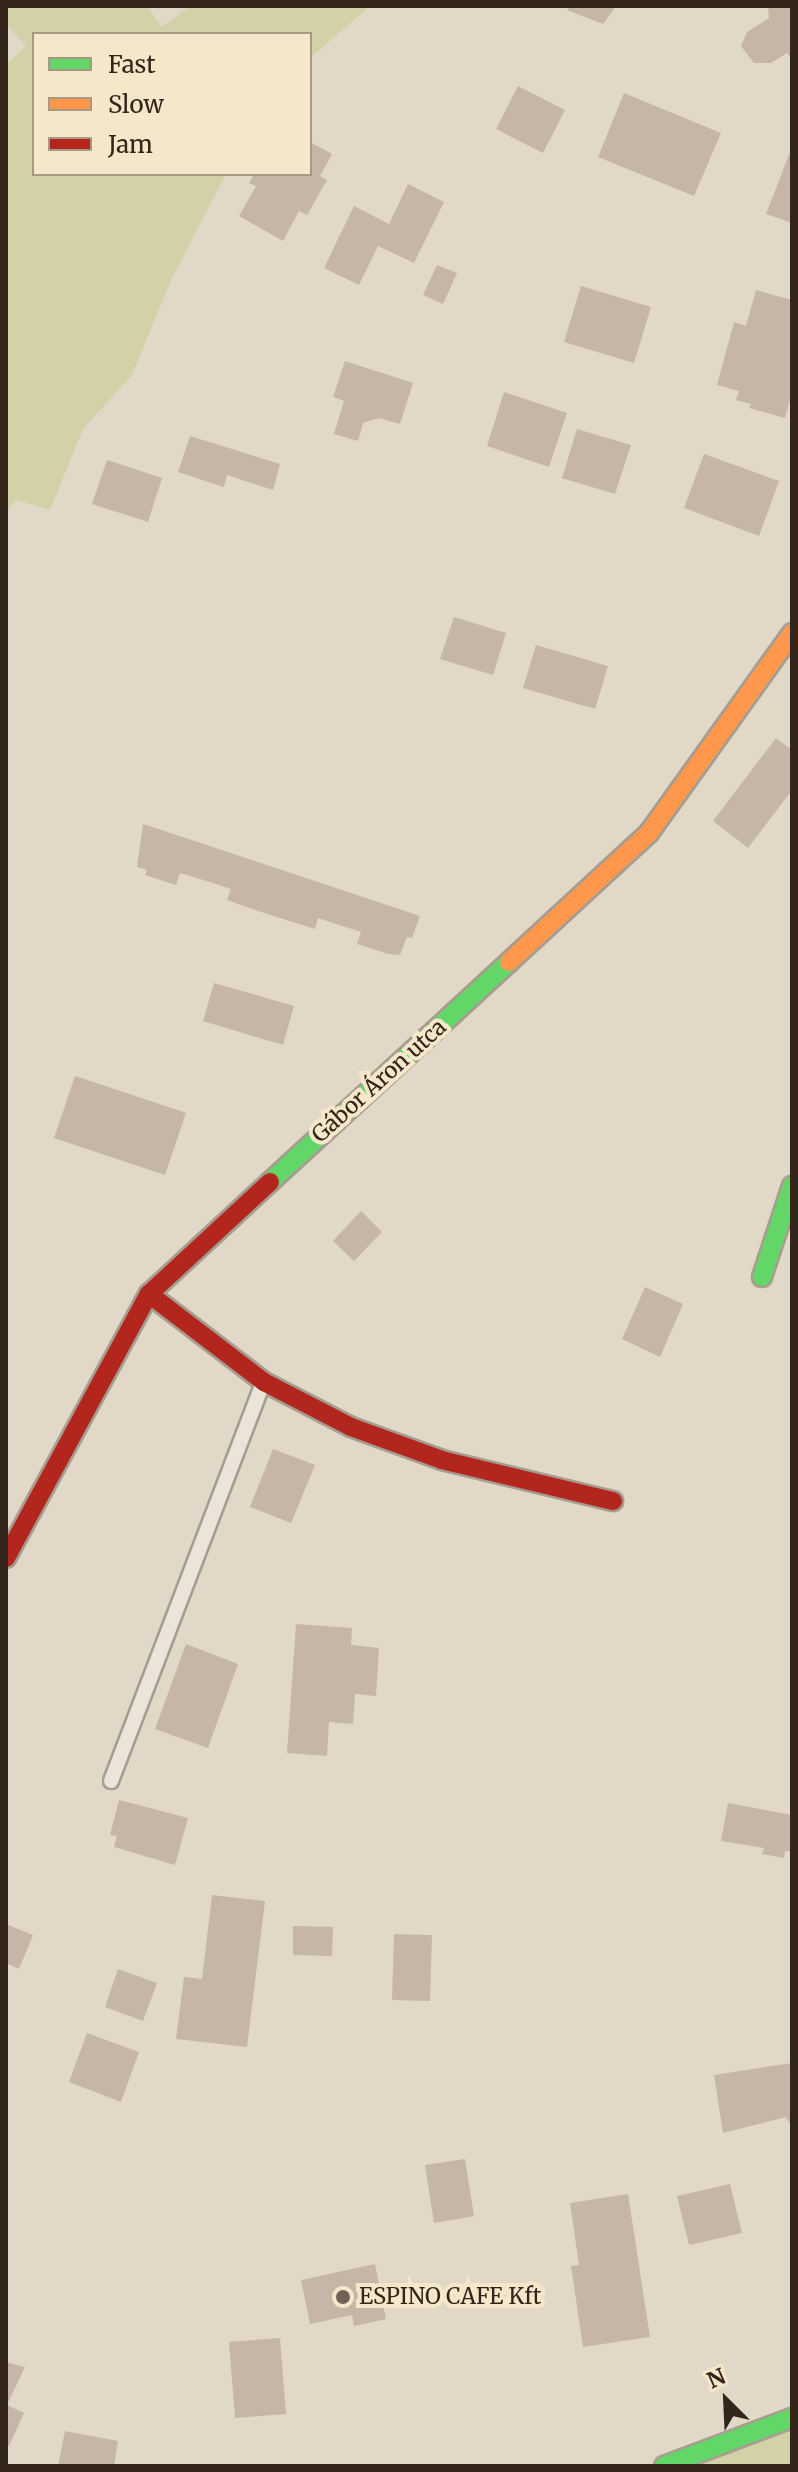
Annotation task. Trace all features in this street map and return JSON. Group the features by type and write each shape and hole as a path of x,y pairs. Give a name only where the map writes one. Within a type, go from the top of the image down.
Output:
{"street":[{"name":"Gábor Áron utca","path":"6,1558 149,1294 649,833 792,633"},
{"path":"762,1277 792,1186"},
{"path":"149,1294 264,1382 351,1427 442,1460 613,1501"},
{"path":"664,2466 792,2418"}],"lane":[{"path":"111,1781 264,1382"}],"shaded area":[{"path":"6,6 147,6 162,27 190,6 370,6 312,56 312,32 32,32 32,176 225,176 171,280 132,375 83,429 50,510 16,500 6,511 6,65 26,46 6,24"},
{"path":"792,2422 792,2466 658,2466"}],"building":[{"path":"571,6 616,6 603,24 567,10"},
{"path":"768,6 792,6 792,59 787,53 771,63 754,63 741,46 747,32 769,18"},
{"path":"518,86 565,110 543,153 496,129"},
{"path":"624,93 721,133 694,196 598,157"},
{"path":"312,143 332,154 320,176 327,180 307,215 299,211 283,241 239,216 256,186 249,183 253,176 312,176"},
{"path":"792,147 792,223 766,214"},
{"path":"408,184 444,202 414,263 378,246 359,285 324,268 354,206 389,224"},
{"path":"437,265 457,273 443,304 423,295"},
{"path":"581,286 651,307 634,363 564,342"},
{"path":"756,290 792,300 792,393 785,418 749,408 751,404 736,400 739,391 717,385 734,322 746,326"},
{"path":"345,361 413,383 400,424 379,418 363,423 358,441 334,434 344,401 333,397"},
{"path":"504,392 567,413 549,467 487,446"},
{"path":"577,429 631,445 615,494 562,478"},
{"path":"190,436 280,464 273,490 227,475 224,487 178,472"},
{"path":"704,454 779,481 759,536 684,508"},
{"path":"107,460 162,478 148,522 92,504"},
{"path":"454,617 506,633 493,675 440,659"},
{"path":"536,645 608,666 595,709 523,688"},
{"path":"776,738 792,750 792,790 748,848 713,821"},
{"path":"143,824 420,916 412,938 407,937 400,955 388,954 357,944 361,932 318,918 315,929 227,900 231,889 180,873 176,885 145,875 147,870 137,867"},
{"path":"214,983 294,1006 283,1045 203,1021"},
{"path":"75,1076 186,1113 165,1175 54,1138"},
{"path":"361,1211 382,1232 354,1261 333,1241"},
{"path":"645,1287 683,1304 660,1357 622,1339"},
{"path":"273,1449 315,1465 291,1523 250,1507"},
{"path":"296,1624 352,1628 351,1645 379,1648 376,1696 355,1694 353,1724 329,1722 327,1756 287,1753"},
{"path":"186,1644 238,1664 208,1748 155,1729"},
{"path":"119,1800 188,1818 175,1865 114,1847 117,1836 110,1835"},
{"path":"728,1803 792,1815 792,1852 785,1851 784,1858 762,1854 764,1848 721,1841"},
{"path":"212,1895 265,1901 247,2047 176,2039 184,1977 202,1979"},
{"path":"6,1924 33,1935 19,1969 6,1963"},
{"path":"293,1926 333,1927 332,1956 293,1955"},
{"path":"394,1934 432,1935 430,2001 392,2000"},
{"path":"118,1969 157,1983 143,2021 105,2007"},
{"path":"87,2033 139,2052 121,2102 69,2082"},
{"path":"792,2063 792,2127 786,2117 723,2133 714,2075"},
{"path":"465,2159 474,2216 434,2223 425,2165"},
{"path":"730,2184 742,2233 689,2245 677,2196"},
{"path":"628,2194 650,2337 583,2347 571,2266 579,2265 570,2203"},
{"name":"ESPINO CAFE Kft","path":"375,2264 386,2319 354,2326 352,2315 310,2324 301,2280"},
{"path":"280,2338 286,2414 235,2418 229,2342"},
{"path":"6,2362 25,2367 7,2405 24,2413 9,2446 6,2446"},
{"path":"65,2431 118,2441 114,2466 58,2466"}],"traffic: fast":[{"path":"270,1182 509,962"},
{"path":"762,1277 792,1186"},
{"path":"664,2466 792,2418"}],"traffic: slow":[{"path":"509,962 649,833 792,633"}],"traffic: jam":[{"path":"6,1558 149,1294 270,1182"},
{"path":"149,1294 264,1382 351,1427 442,1460 613,1501"}],"place":[{"name":"ESPINO CAFE Kft","path":"343,2297"}]}
